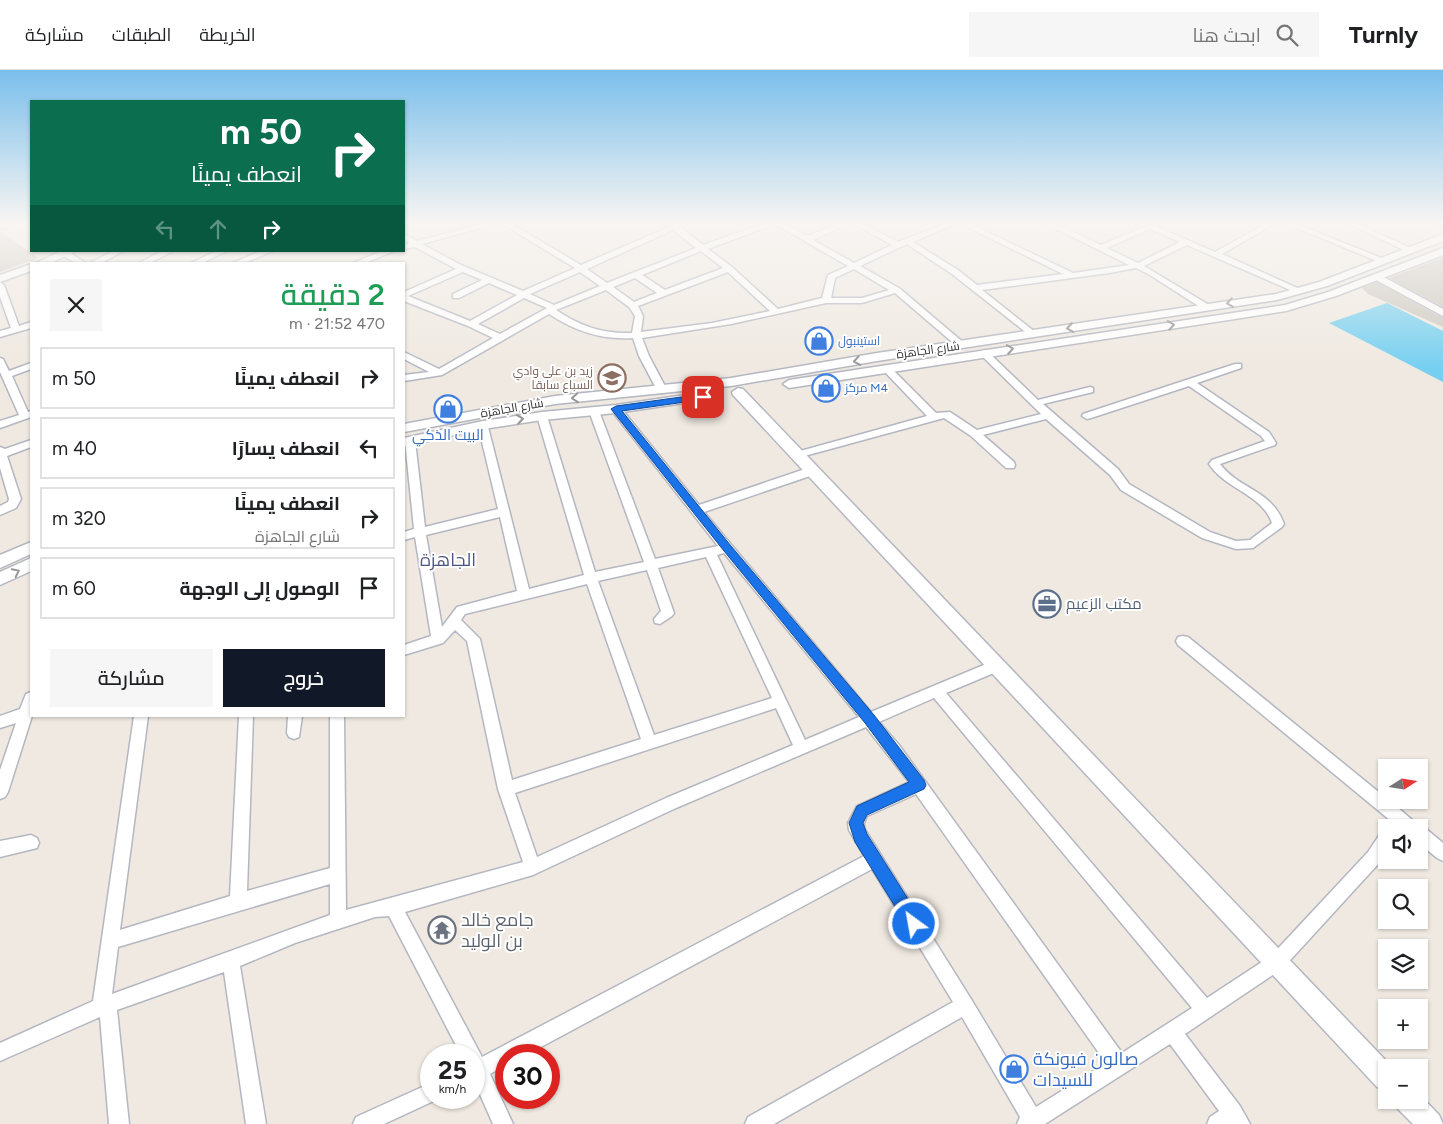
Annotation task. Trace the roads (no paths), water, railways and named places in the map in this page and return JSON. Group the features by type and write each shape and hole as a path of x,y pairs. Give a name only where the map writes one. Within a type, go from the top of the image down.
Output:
{"street":[{"path":"0,279 18,272"},
{"path":"405,296 455,272"},
{"path":"474,272 524,294 551,309 574,326 604,334 637,336 694,329 826,300 863,301 896,290"},
{"path":"472,324 524,294 571,272"},
{"path":"587,272 633,305 639,316 637,336 644,356 662,390"},
{"path":"405,378 439,373 551,309 639,272"},
{"path":"633,305 718,272"},
{"path":"734,272 777,312"},
{"path":"826,300 831,285 831,276 839,272"},
{"path":"866,272 896,290 961,345"},
{"path":"956,272 1032,334"},
{"path":"1065,272 1073,276"},
{"path":"976,288 1096,272"},
{"path":"1150,272 1206,307"},
{"path":"1258,272 1300,291"},
{"name":"شارع الجاهزة","path":"407,442 460,424 555,400 731,382 877,357 1277,297 1353,272"},
{"name":"شارع الجاهزة","path":"405,428 460,424 483,425 542,416 616,409 1286,308 1308,302 1389,272"},
{"path":"634,274 663,293"},
{"path":"1377,277 1443,313"},
{"path":"456,296 491,279"},
{"path":"0,285 16,329"},
{"path":"405,296 472,324 500,338"},
{"path":"1430,306 1443,300"},
{"path":"0,334 30,325"},
{"path":"984,353 1048,415 1114,472 1125,487 1206,535 1236,545 1253,544 1278,524 1276,515 1268,505 1225,476 1214,464 1271,443 1265,434 1190,382"},
{"path":"405,356 439,373"},
{"path":"877,357 934,417"},
{"path":"0,361 28,416 0,425"},
{"path":"6,375 30,366"},
{"path":"1087,416 1238,366"},
{"path":"1036,403 1090,390"},
{"path":"738,392 1378,1070"},
{"path":"616,409 727,548 870,719 1119,1065"},
{"path":"594,411 668,613 660,619"},
{"path":"797,455 943,414 950,416 976,434 1010,465"},
{"path":"976,434 1048,415"},
{"path":"542,416 591,578 649,742"},
{"path":"483,425 524,594"},
{"path":"407,442 438,639"},
{"path":"0,512 12,505 15,499 1,452 30,443"},
{"path":"697,510 812,471"},
{"path":"405,536 503,512"},
{"path":"0,562 30,548"},
{"path":"405,650 438,639 450,629 453,620 461,610 650,564 727,548"},
{"path":"710,552 802,748"},
{"path":"0,579 30,564"},
{"path":"453,620 473,639 506,789 533,867"},
{"path":"1182,641 1396,819"},
{"path":"0,1052 105,1006 231,961 295,935 375,909 393,907 533,867 671,803 996,666"},
{"path":"936,691 1205,1010"},
{"path":"0,792 30,701"},
{"path":"506,789 780,701"},
{"path":"0,722 26,713"},
{"path":"119,1124 105,1006 111,941 141,717"},
{"path":"238,902 246,717"},
{"path":"294,733 295,717"},
{"path":"338,717 338,921"},
{"path":"919,785 868,807 858,816 857,830 964,1005 1031,1123 1276,962 1378,852"},
{"path":"1428,840 1443,852"},
{"path":"0,848 32,843"},
{"path":"528,1044 874,859"},
{"path":"111,941 338,874"},
{"path":"393,907 464,1044"},
{"path":"231,961 256,1124"},
{"path":"755,1124 964,1005"},
{"path":"1172,1032 1230,1120"},
{"path":"485,1087 503,1124"},
{"path":"363,1124 420,1097"},
{"path":"1416,1109 1430,1124"}],"water":[{"path":"1387,303 1443,331 1443,382 1329,323"}],"place":[{"name":"استينبول","path":"819,341"},
{"name":"زيد بن علي وادي السباع سابقا","path":"612,378"},
{"name":"مركز M4","path":"826,388"},
{"name":"البيت الذكي","path":"448,409"},
{"name":"مكتب الزعيم","path":"1047,604"},
{"name":"جامع خالد بن الوليد","path":"442,930"},
{"name":"صالون فيونكة للسيدات","path":"1014,1069"}],"district":[{"name":"الجاهزة","path":"448,560"}]}
